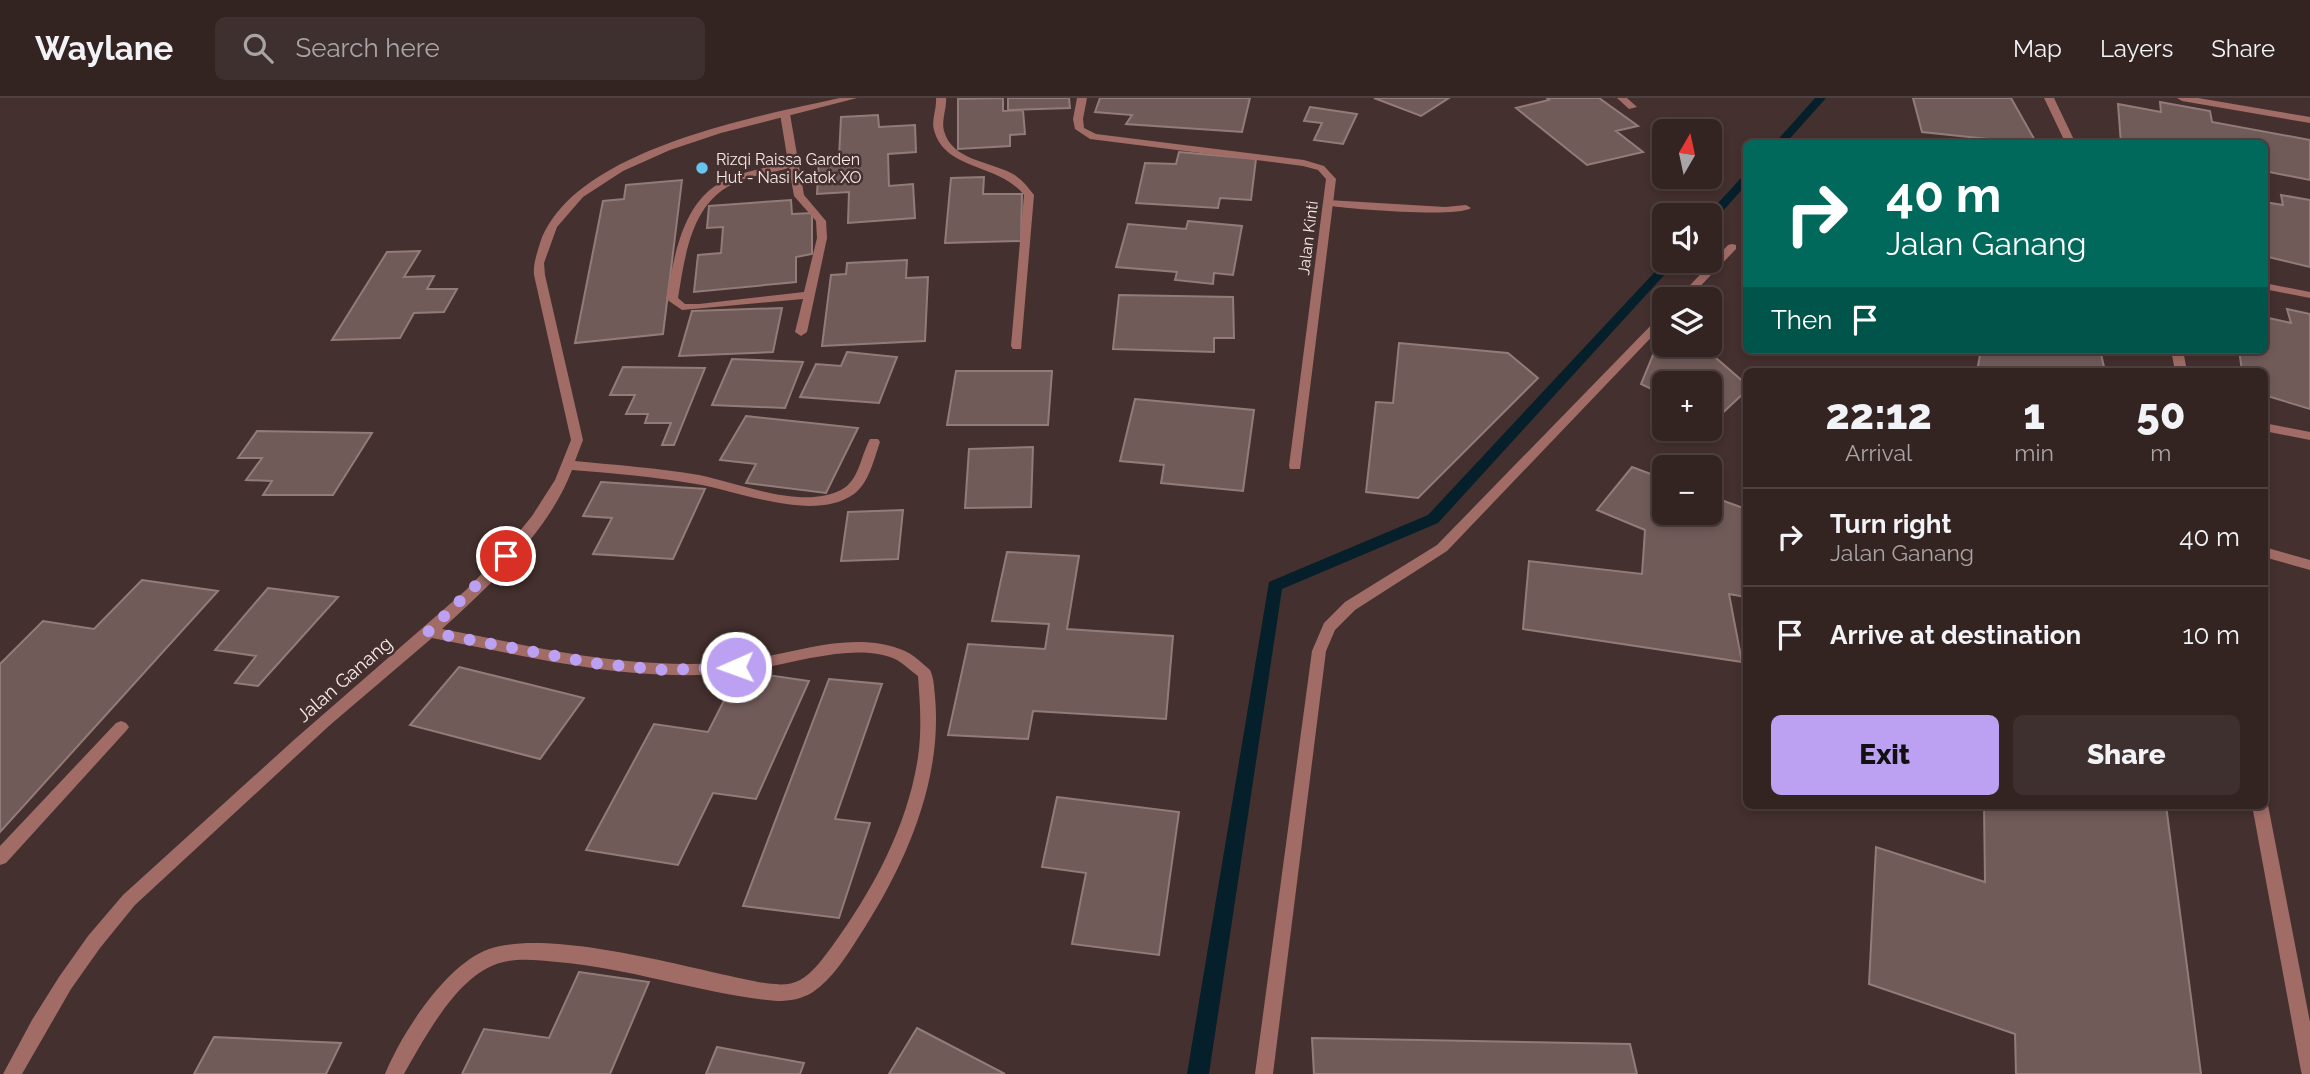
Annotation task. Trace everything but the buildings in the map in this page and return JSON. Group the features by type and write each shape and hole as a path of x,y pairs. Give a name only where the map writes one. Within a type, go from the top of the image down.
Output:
{"street":[{"name":"Jalan Ganang","path":"12,1074 47,1007 84,951 129,900 493,572 556,492 570,465 577,440 538,265 551,223 581,191 629,164 694,139 852,98"},
{"path":"941,98 943,107 938,119 938,131 947,148 966,162 1010,173 1022,183 1029,195 1017,346"},
{"name":"Jalan Kinti","path":"1082,98 1078,119 1080,128 1093,137 1304,163 1321,168 1331,179 1295,466"},
{"path":"1622,98 1632,107"},
{"path":"2049,98 2069,140"},
{"path":"2182,98 2310,120"},
{"path":"785,114 799,196 821,221 822,239 801,332"},
{"path":"794,164 729,181 711,194 685,235 672,299 682,307 699,307 809,295"},
{"path":"1328,203 1424,209 1466,208"},
{"path":"1694,287 1732,247"},
{"path":"2268,287 2310,295"},
{"path":"1264,1074 1319,651 1329,627 1350,606 1442,548 1652,330"},
{"path":"2268,428 2310,436"},
{"path":"570,465 702,480 755,494 829,499 849,491 860,477 874,442"},
{"path":"2268,553 2310,565"},
{"path":"394,1074 436,1006 468,973 490,957 518,951 562,953 767,992 804,988 823,970 878,889 908,828 929,754 930,713 925,674 900,655 861,649 799,654 736,667 664,670 593,663 428,632"},
{"path":"0,858 121,727"},
{"path":"2261,809 2310,1071"}],"waterway":[{"path":"1783,140 1821,98"},
{"path":"1722,206 1743,182"},
{"path":"1198,1074 1275,586 1433,519 1660,273"}],"place":[{"name":"Rizqi Raissa Garden Hut - Nasi Katok XO","path":"702,168"}],"route":[{"path":"506,556 493,572 428,632 593,663 664,670 736,667"}]}
